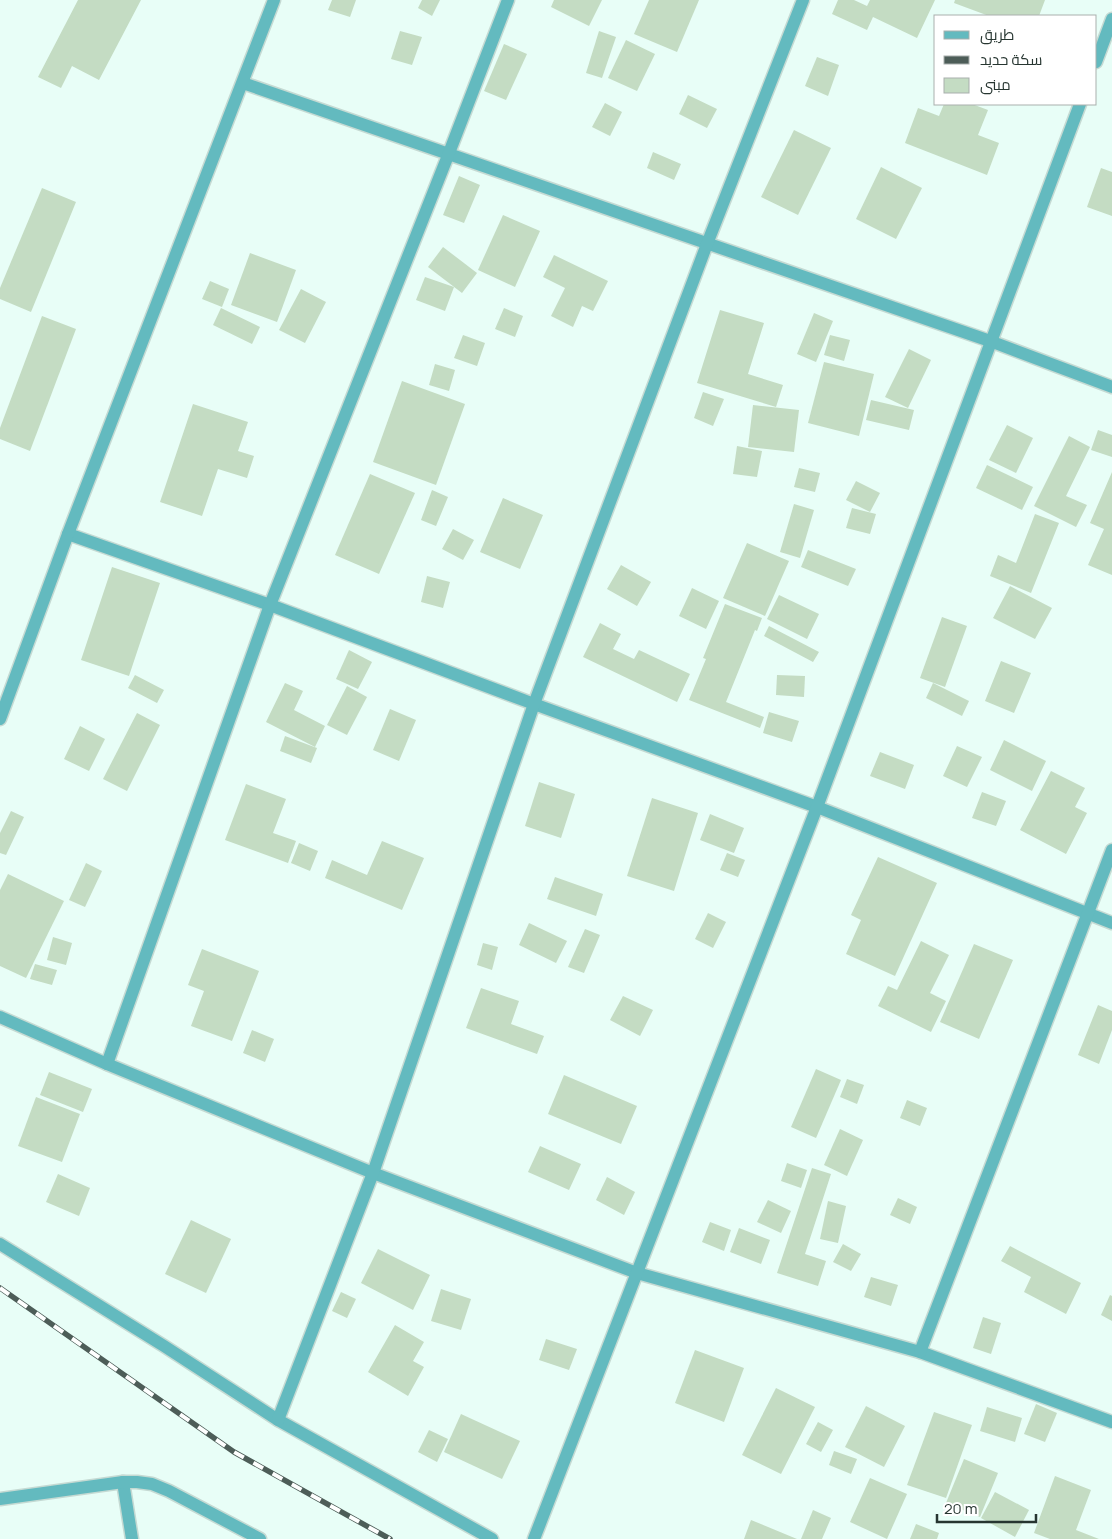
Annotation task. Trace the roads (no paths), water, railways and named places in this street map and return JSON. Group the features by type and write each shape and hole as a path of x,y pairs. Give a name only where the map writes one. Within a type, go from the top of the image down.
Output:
{"street":[{"path":"0,718 68,534 274,0"},
{"path":"107,1064 270,604 508,0"},
{"path":"278,1420 373,1173 534,704 707,244 803,0"},
{"path":"1097,59 1112,19"},
{"path":"243,83 990,341 1112,387"},
{"path":"534,1539 817,806 1080,105"},
{"path":"68,534 270,604 534,704 817,806 1112,923"},
{"path":"920,1352 1112,850"},
{"path":"0,1017 107,1064 373,1173 637,1273 920,1352 1112,1422"},
{"path":"0,1244 164,1346 278,1420 492,1539"},
{"path":"0,1499 123,1482 152,1484 260,1539"},
{"path":"123,1482 132,1539"}],"railway":[{"path":"0,1288 234,1452 390,1539"}]}
